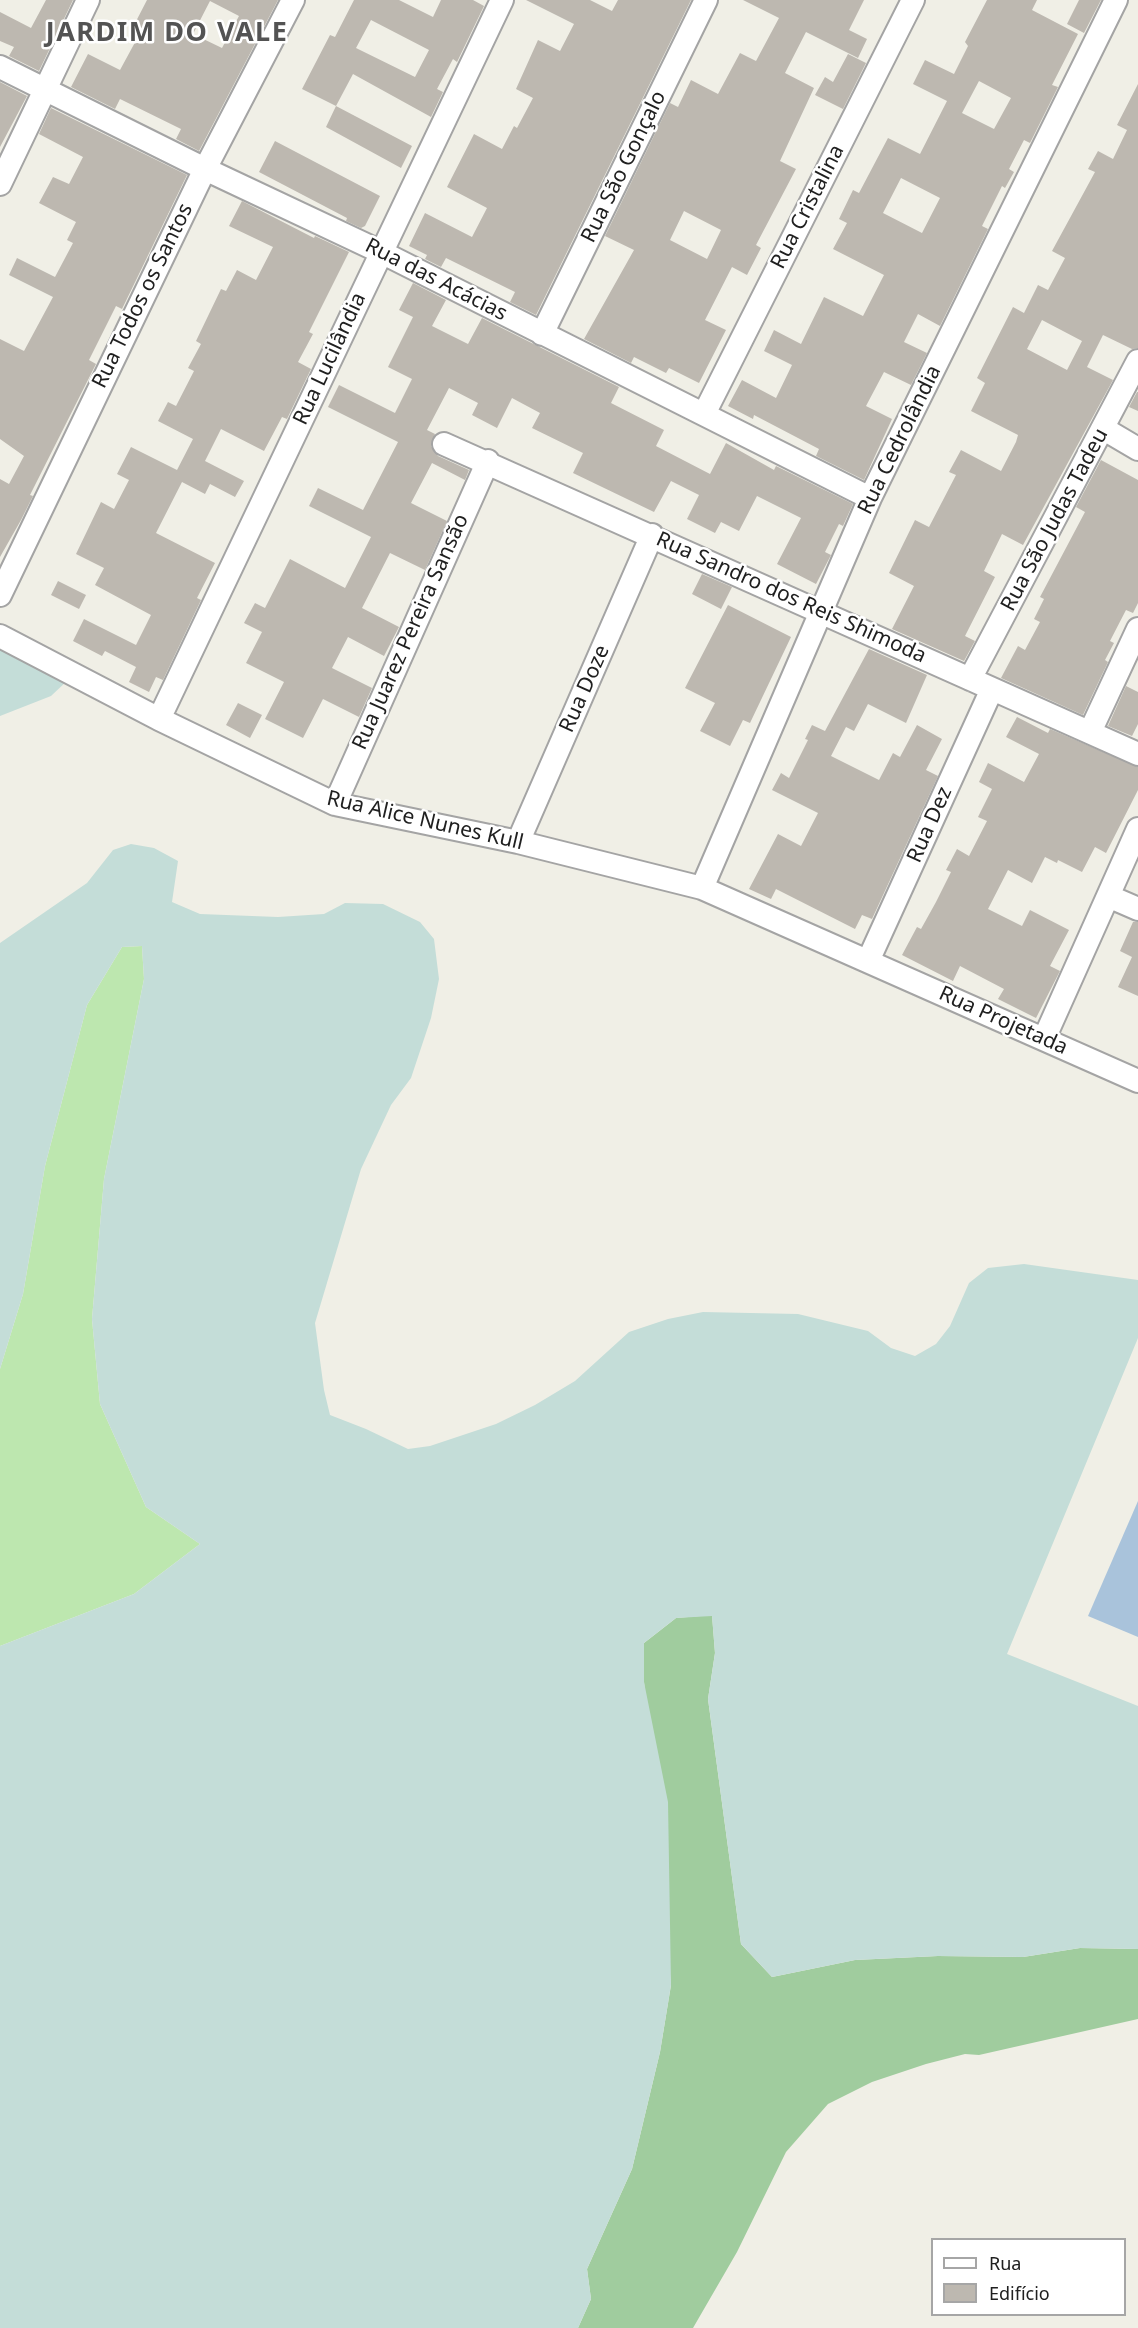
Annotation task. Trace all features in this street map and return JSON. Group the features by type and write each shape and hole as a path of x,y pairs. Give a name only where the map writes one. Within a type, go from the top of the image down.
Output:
{"street":[{"path":"0,184 88,0"},
{"name":"Rua Todos os Santos","path":"0,595 205,169 293,0"},
{"name":"Rua Lucilândia","path":"159,719 502,0"},
{"name":"Rua São Gonçalo","path":"542,334 706,0"},
{"name":"Rua Cristalina","path":"704,414 913,0"},
{"name":"Rua Cedrolândia","path":"702,888 870,498 1116,0"},
{"name":"Rua das Acácias","path":"0,67 205,169 381,252 870,498"},
{"name":"Rua São Judas Tadeu","path":"970,679 1104,429 1138,360"},
{"path":"1104,429 1138,449"},
{"name":"Rua Sandro dos Reis Shimoda","path":"444,444 488,461 1138,754"},
{"name":"Rua Juarez Pereira Sansão","path":"335,804 488,461"},
{"name":"Rua Doze","path":"518,842 652,535"},
{"path":"1090,732 1138,628"},
{"name":"Rua Alice Nunes Kull","path":"0,636 159,719 335,804 518,842 702,888 868,961"},
{"name":"Rua Dez","path":"868,961 992,689"},
{"path":"1044,1039 1138,829"},
{"path":"1108,896 1138,909"},
{"name":"Rua Projetada","path":"868,961 1138,1082"}],"green space":[{"path":"142,946 144,979 104,1179 92,1319 100,1404 146,1507 200,1544 134,1594 0,1646 0,1369 23,1294 45,1166 87,1005 122,947"},
{"path":"712,1615 715,1653 708,1699 741,1944 772,1977 855,1960 938,1956 1023,1957 1080,1948 1138,1949 1138,2019 979,2055 965,2054 926,2064 872,2082 828,2104 786,2152 737,2252 693,2328 578,2328 591,2299 587,2269 632,2169 660,2052 671,1985 644,1682 644,1643 676,1618"}],"shaded area":[{"path":"0,645 68,680 51,696 0,716"},
{"path":"131,844 154,848 178,861 172,902 200,914 278,917 324,914 345,903 383,904 420,922 434,939 439,979 431,1018 411,1078 391,1105 361,1169 315,1323 324,1390 330,1415 408,1449 430,1446 496,1424 535,1405 575,1381 629,1332 668,1319 703,1312 798,1314 868,1331 891,1348 915,1356 936,1344 950,1326 969,1283 988,1268 1024,1264 1138,1280 1138,1338 1007,1654 1138,1706 1138,1949 1080,1948 1023,1957 938,1956 855,1960 772,1977 741,1944 708,1699 715,1653 712,1616 676,1618 644,1643 644,1682 668,1802 671,1985 660,2052 632,2169 587,2269 591,2299 578,2328 0,2328 0,1646 134,1594 200,1544 146,1507 100,1404 92,1319 104,1179 144,979 142,946 122,947 87,1005 45,1166 23,1294 0,1369 0,943 87,883 113,850"},
{"path":"1138,1501 1138,1637 1088,1616"}],"building":[{"path":"46,0 73,0 39,71 9,56 14,47 0,41 0,12 31,28"},
{"path":"147,0 278,0 199,151 176,139 181,129 120,99 115,109 71,87 88,54 120,70 139,35 131,31","holes":["210,1 239,16 222,48 193,34"]},
{"path":"354,0 399,0 433,17 441,0 473,0 484,6 457,62 453,59 437,89 443,92 431,117 353,74 336,106 302,89 330,35 335,37","holes":["371,20 429,50 415,77 356,48"]},
{"path":"526,0 590,0 612,11 618,0 691,0 536,315 510,302 515,292 446,258 441,267 425,259 427,255 409,246 425,213 472,237 487,208 447,187 474,134 502,149 514,126 517,128 533,98 516,89 538,40 560,51 574,24"},
{"path":"743,0 864,0 849,30 867,39 858,58 806,32 785,73 814,88 780,161 796,169 756,245 761,248 747,275 732,267 705,320 726,330 699,383 669,368 666,373 634,357 631,363 584,339 634,250 605,236 670,103 678,107 691,80 718,94 740,53 756,61 779,18","holes":["684,211 721,230 707,259 670,240"]},
{"path":"987,0 1037,0 1032,10 1078,34 1052,85 1058,87 1030,143 1024,140 1009,169 1014,172 1005,188 1002,186 982,226 988,229 940,326 918,314 904,342 927,353 911,385 884,372 866,406 892,419 864,480 816,456 819,449 754,415 753,419 728,406 742,380 776,398 792,365 764,351 774,330 801,344 824,297 863,316 884,275 833,249 847,223 839,219 853,190 859,193 888,138 920,154 947,101 913,84 925,60 954,74 968,46 965,42","holes":["979,81 1011,98 994,129 962,113","901,178 940,198 922,233 883,213"]},
{"path":"1079,0 1101,0 1084,33 1067,24"},
{"path":"848,54 866,63 843,109 815,95 825,77 833,82"},
{"path":"0,82 27,96 0,147"},
{"path":"1138,84 1138,348 1132,349 1103,335 1087,367 1113,380 1023,545 1002,534 984,571 995,577 965,636 975,641 964,661 892,629 914,586 889,573 915,520 929,527 956,475 949,472 961,450 1001,471 1016,442 1018,435 971,411 985,383 977,378 1013,307 1024,313 1038,285 1048,290 1065,258 1052,251 1095,172 1088,169 1098,151 1113,159 1127,130 1117,125","holes":["1042,320 1082,341 1067,370 1027,349"]},
{"path":"336,106 412,146 401,168 326,127"},
{"path":"51,108 187,175 122,309 116,306 89,360 96,364 30,495 33,496 0,557 0,479 9,484 24,456 0,439 0,339 24,351 53,297 9,275 17,258 55,277 73,243 67,240 76,222 39,203 53,177 69,184 83,157 39,134"},
{"path":"275,141 380,196 365,226 361,228 346,221 347,218 259,172"},
{"path":"242,201 314,238 315,236 349,252 309,332 313,334 298,362 311,369 287,419 282,417 264,451 221,429 205,461 244,481 235,497 210,484 205,494 182,482 156,533 215,563 197,598 201,600 163,680 156,677 149,692 129,682 136,667 105,651 102,656 73,641 84,619 136,645 151,615 95,585 104,568 76,554 101,502 114,509 129,480 117,474 131,447 177,470 193,439 158,421 168,402 176,406 194,371 188,368 201,344 196,341 221,289 226,291 237,270 256,280 273,247 229,226"},
{"path":"413,283 446,300 432,326 468,344 482,318 619,387 611,403 664,430 656,446 710,474 726,443 774,470 776,466 853,504 843,526 839,524 825,552 831,555 816,584 777,564 801,518 757,496 739,531 721,522 715,533 687,519 699,495 671,481 654,512 573,473 583,453 532,428 540,413 512,398 497,428 472,415 478,403 449,388 427,430 435,434 431,446 438,456 469,470 465,480 432,463 411,503 447,521 425,570 390,553 362,608 399,627 384,656 348,637 332,668 372,688 359,717 323,699 303,738 265,719 284,682 246,663 262,632 244,623 255,603 265,608 290,559 345,588 371,537 309,506 318,488 363,510 398,442 328,407 339,385 395,413 412,379 388,367 413,317 399,310"},
{"path":"1138,392 1138,411 1129,407"},
{"path":"1101,460 1138,480 1138,603 1133,613 1126,610 1110,641 1114,643 1105,660 1108,662 1083,715 1001,678 1018,646 1025,650 1040,622 1034,619 1044,599 1040,597 1085,512 1076,507"},
{"path":"702,574 732,587 721,609 692,594"},
{"path":"58,581 86,595 79,609 51,595"},
{"path":"728,605 791,637 750,723 743,720 730,746 700,731 715,703 685,688"},
{"path":"869,649 927,675 906,723 868,704 854,731 846,727 831,756 879,780 893,753 900,757 917,725 942,739 926,770 938,776 872,919 862,915 855,929 776,889 771,899 749,889 778,834 801,846 818,813 772,790 781,773 789,778 808,740 805,739 812,725 825,731"},
{"path":"1126,686 1138,692 1138,724 1132,736 1108,726"},
{"path":"238,703 262,715 250,738 226,725"},
{"path":"1017,717 1048,733 1050,729 1138,767 1138,790 1106,853 1095,847 1082,872 1058,860 1057,863 1045,857 1032,883 1008,870 988,909 1022,926 1030,910 1069,930 1050,966 1060,971 1036,1018 998,999 1004,989 960,966 953,981 902,955 917,927 921,929 936,902 951,872 946,870 957,849 969,856 987,821 978,817 992,789 979,782 988,763 1024,782 1039,754 1006,737"},
{"path":"1133,922 1138,922 1138,996 1118,987 1132,957 1120,951"}],"district":[{"name":"JARDIM DO VALE","path":"167,33"}]}
